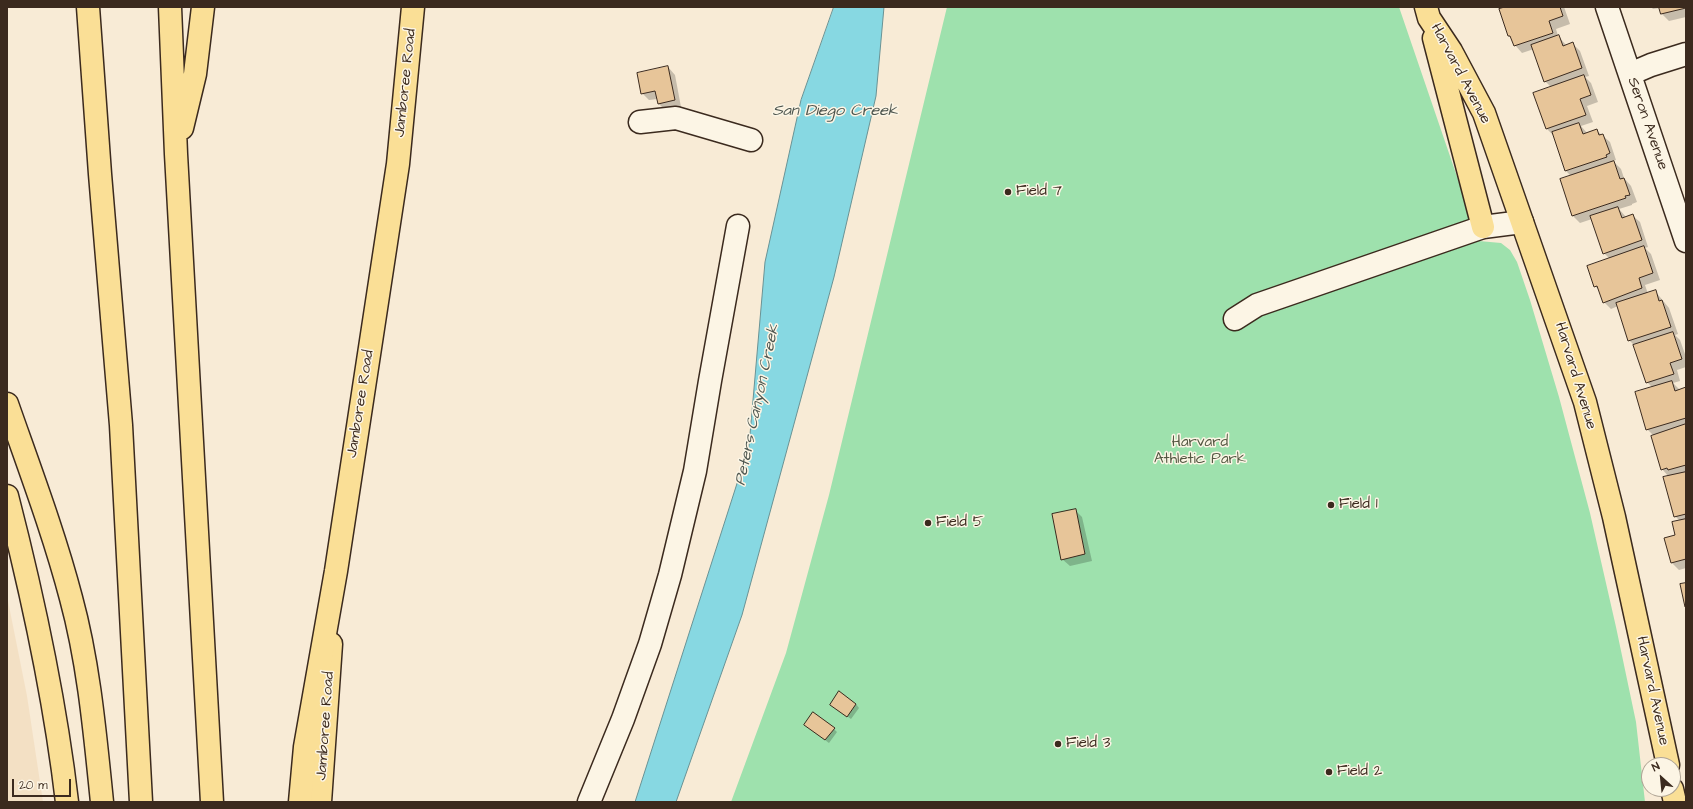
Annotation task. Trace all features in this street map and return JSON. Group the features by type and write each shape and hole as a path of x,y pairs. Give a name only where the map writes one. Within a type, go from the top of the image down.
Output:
{"main road":[{"path":"77,7 100,174"},
{"path":"88,7 121,425 141,802"},
{"path":"170,7 176,154 212,802"},
{"path":"176,154 195,74 203,7"},
{"name":"Jamboree Road","path":"320,802 336,571 398,164 413,7"},
{"path":"1427,12 1483,226"},
{"name":"Harvard Avenue","path":"1427,12 1451,51 1484,113 1585,402 1614,517 1666,757"},
{"path":"7,404 71,598 83,656 95,732 102,802"},
{"path":"7,496 23,560 45,662 62,760 67,802"},
{"path":"300,802 305,747 336,571"}],"street":[{"name":"Seron Avenue","path":"1607,7 1686,241"},
{"path":"1630,74 1651,64 1686,54"},
{"path":"640,122 676,118 751,140"},
{"path":"1235,319 1257,305 1483,226 1522,222"},
{"path":"589,802 623,719 650,644 670,575 695,471 738,226"}],"shaded area":[{"path":"7,596 27,696 43,802 7,802"}],"green space":[{"name":"Harvard Athletic Park","path":"947,7 1399,7 1479,241 1501,243 1510,250 1517,262 1530,300 1559,397 1590,513 1636,722 1641,766 1641,797 1644,797 1645,802 731,802 786,653 829,495"}],"water":[{"name":"San Diego Creek","path":"834,7 884,7 876,96 834,277 742,615 676,802 635,802 749,446 765,262 801,100"}],"building":[{"path":"1505,7 1560,7 1563,16 1549,21 1553,33 1514,46 1510,36 1508,36 1499,9"},
{"path":"1659,7 1686,7 1686,8 1661,14"},
{"path":"1559,35 1563,46 1573,42 1582,68 1544,82 1531,45"},
{"path":"668,66 675,100 658,104 655,91 641,94 637,73"},
{"path":"1584,75 1591,95 1580,99 1586,115 1546,129 1533,93"},
{"path":"1579,123 1583,134 1597,129 1599,135 1603,134 1610,153 1606,155 1607,157 1565,171 1552,132"},
{"path":"1614,161 1620,179 1624,178 1630,195 1625,196 1626,198 1572,216 1560,179"},
{"path":"1618,207 1622,218 1633,214 1642,240 1603,254 1590,216"},
{"path":"1644,246 1653,273 1639,278 1642,288 1603,303 1597,286 1594,287 1587,266"},
{"path":"1656,290 1659,301 1662,300 1671,327 1628,341 1616,303"},
{"path":"1673,332 1682,359 1670,363 1674,374 1646,383 1633,345"},
{"path":"1672,381 1675,391 1686,387 1686,418 1646,430 1635,392"},
{"path":"1686,424 1686,465 1668,470 1667,468 1661,470 1651,436"},
{"path":"1686,472 1686,514 1674,517 1663,477"},
{"path":"1076,509 1085,554 1061,560 1052,514"},
{"path":"1686,519 1686,559 1671,563 1664,538 1675,535 1672,522"},
{"path":"1686,583 1686,606 1685,607 1680,584"},
{"path":"839,691 856,704 847,717 830,705"},
{"path":"813,712 835,728 825,740 804,725"}],"place":[{"name":"Field 7","path":"1008,192"},
{"name":"Field 1","path":"1331,505"},
{"name":"Field 5","path":"928,523"},
{"name":"Field 3","path":"1058,744"},
{"name":"Field 2","path":"1329,772"}],"water label":[{"name":"Peters Canyon Creek","path":"758,405"}]}
